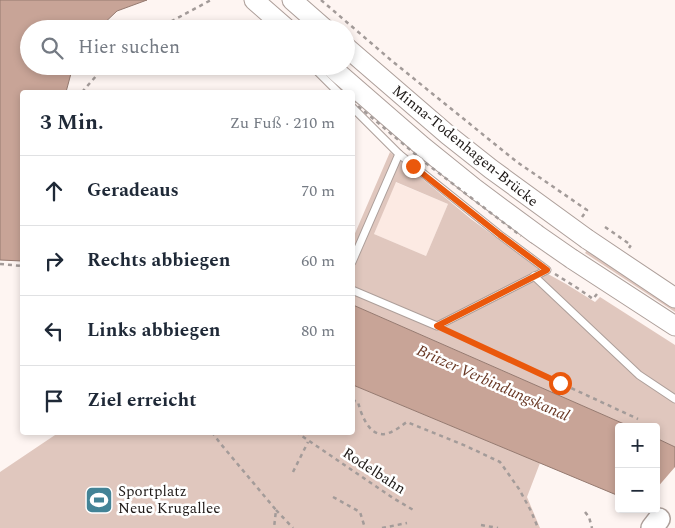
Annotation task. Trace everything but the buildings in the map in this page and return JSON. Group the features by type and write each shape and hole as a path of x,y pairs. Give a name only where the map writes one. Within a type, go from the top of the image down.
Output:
{"main road":[{"path":"254,0 277,20"},
{"path":"292,0 315,20"},
{"name":"Minna-Todenhagen-Brücke","path":"355,56 469,152 536,203 675,298"},
{"name":"Minna-Todenhagen-Brücke","path":"340,75 402,129 500,207 572,259 675,326"}],"lane":[{"path":"248,0 267,20"},
{"path":"321,75 336,90"},
{"path":"355,110 399,154 547,270 437,326 355,291"},
{"path":"355,255 399,154"},
{"path":"534,276 639,375 675,399"}],"path":[{"path":"174,20 211,0"},
{"path":"321,0 344,20"},
{"path":"355,29 518,162 587,210"},
{"path":"84,90 97,75"},
{"path":"355,103 441,175 527,240"},
{"path":"605,227 631,245"},
{"path":"0,264 20,266"},
{"path":"547,270 593,299"},
{"path":"437,326 638,418"},
{"path":"355,401 358,402 366,423 374,432 382,434 392,432 407,422 500,462 519,489 538,528"},
{"path":"214,435 293,528"},
{"name":"Rodelbahn","path":"300,435 393,498 415,510"},
{"path":"293,472 309,441"},
{"path":"333,497 360,512 364,528"},
{"path":"274,528 276,510"},
{"path":"585,512 589,517 592,528"},
{"path":"382,528 407,523"},
{"path":"481,525 498,528"}],"shaded area":[{"path":"390,152 471,219 539,269 595,302 600,297 675,345 675,447 660,440 660,423 622,423 355,306 355,233","holes":["396,182 448,204 426,256 374,234"]},
{"path":"395,182 448,204 426,256 374,234"},
{"path":"589,247 675,304 675,312 585,253"},
{"path":"355,386 540,463 527,497 540,528 0,528 0,472 55,435 355,435"}],"water":[{"path":"0,0 147,0 117,11 108,20 20,20 20,75 71,75 67,90 20,90 20,261 0,260"},
{"name":"Britzer Verbindungskanal","path":"355,306 622,423 615,423 615,494 355,386"},
{"path":"660,440 675,447 675,516 660,510"}],"pier":[{"path":"675,467 675,518 660,512 660,484"}],"place":[{"name":"Sportplatz Neue Krugallee","path":"99,500"}],"route":[{"path":"413,166 547,270 437,326 560,383"}]}
